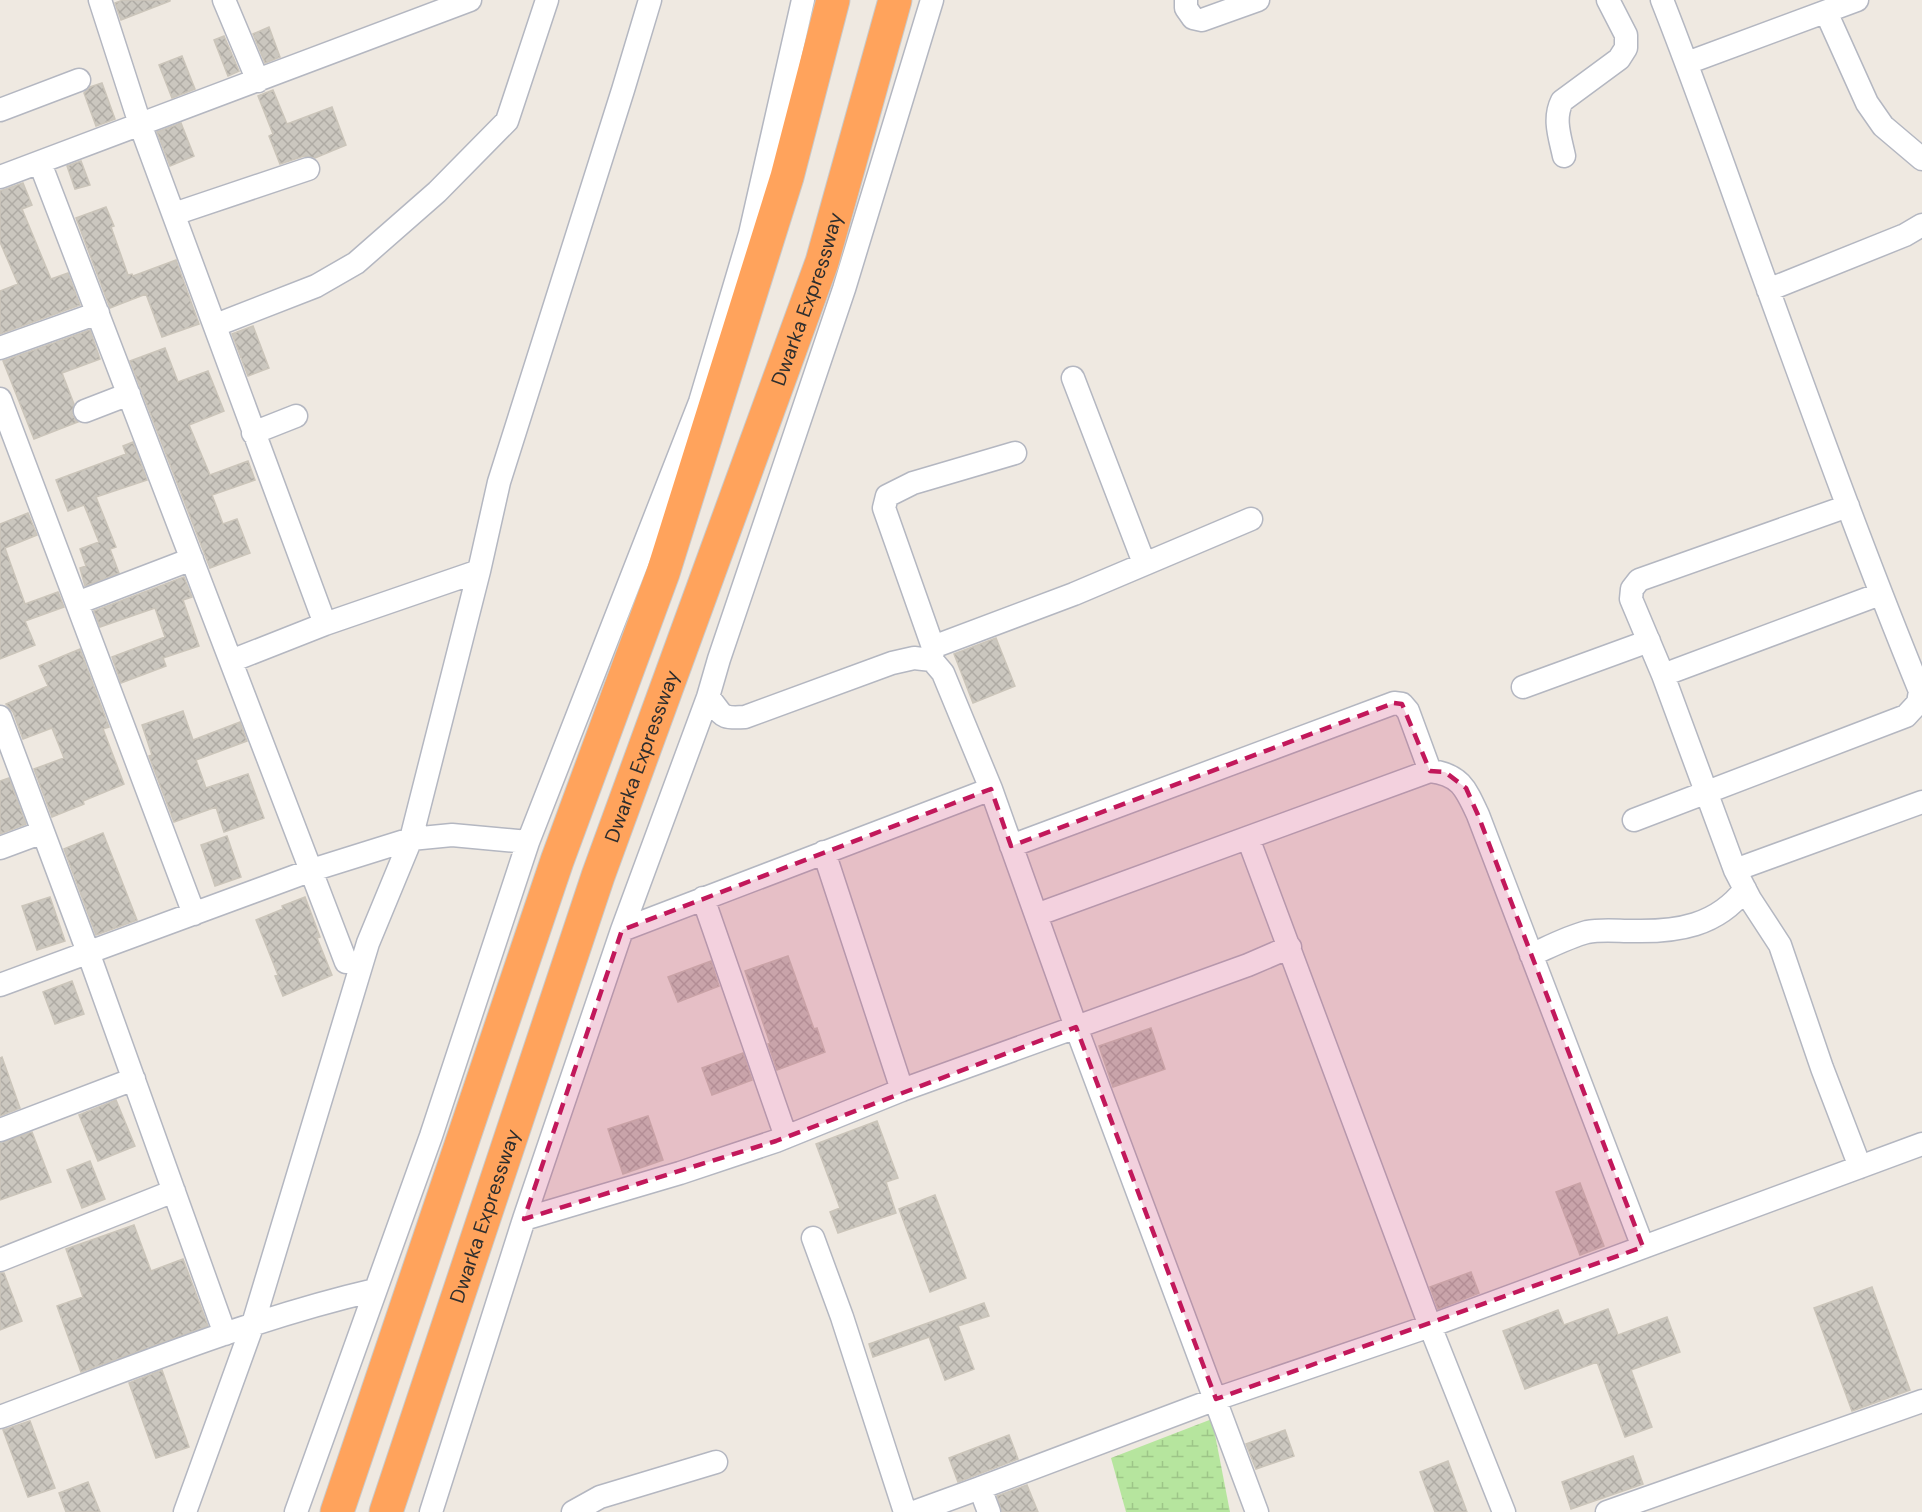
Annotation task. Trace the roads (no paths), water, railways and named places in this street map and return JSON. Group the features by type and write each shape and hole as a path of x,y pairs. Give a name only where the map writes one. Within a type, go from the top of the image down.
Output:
{"highway":[{"path":"337,1512 557,861 663,573 787,177 833,0"},
{"name":"Dwarka Expressway","path":"386,1512 598,876 822,262 895,0"}],"street":[{"path":"100,0 140,124 325,624"},
{"path":"224,0 258,81"},
{"path":"0,177 470,0"},
{"path":"216,325 316,286 356,263 437,192 507,121 548,0"},
{"path":"185,1512 253,1324 368,943 411,839 479,571 499,482 624,90 650,0"},
{"path":"296,1512 431,1136 528,842 700,402 750,234 802,0"},
{"path":"431,1512 525,1219 622,930 708,697 844,289 932,0"},
{"path":"1186,0 1186,8 1193,18 1202,20 1258,0"},
{"path":"1564,156 1557,119 1557,111 1562,101 1619,59 1626,48 1626,35 1608,0"},
{"path":"1634,820 1906,716 1918,703 1920,692 1880,594 1662,0"},
{"path":"1687,63 1857,0"},
{"path":"1826,12 1867,103 1883,126 1922,159"},
{"path":"0,110 79,80"},
{"path":"40,163 346,963"},
{"path":"174,214 308,169"},
{"path":"1768,290 1905,235 1922,225"},
{"path":"0,348 98,313"},
{"path":"1073,378 1144,563"},
{"path":"85,411 129,394"},
{"path":"0,399 194,914"},
{"path":"253,433 296,416"},
{"path":"1015,453 913,483 887,496 884,508 933,653 991,789 1076,1027 1257,1512"},
{"path":"1848,506 1639,580 1632,589 1631,599 1663,675 1740,880 1780,945 1822,1068 1860,1167"},
{"path":"708,697 717,712 730,718 745,717 892,663 933,653 1251,519"},
{"path":"77,603 192,559"},
{"path":"231,662 325,624 479,571"},
{"path":"1663,675 1880,594"},
{"path":"1523,687 1649,641"},
{"path":"1011,846 1394,703 1402,704 1408,711 1430,771"},
{"path":"0,717 88,952 225,1334"},
{"path":"1036,915 1430,771 1445,772 1466,788 1478,815 1643,1247"},
{"path":"622,930 991,789"},
{"path":"1740,880 1922,802"},
{"path":"0,848 44,832"},
{"path":"0,984 312,870 411,839 452,835 528,842"},
{"path":"1248,838 1430,1326 1504,1512"},
{"path":"824,852 902,1090"},
{"path":"1531,955 1587,932 1660,931 1699,923 1725,911 1734,903 1740,880"},
{"path":"703,898 786,1137"},
{"path":"525,1219 680,1173 786,1137 902,1090 1248,965 1290,947"},
{"path":"0,1130 134,1079"},
{"path":"914,1512 1216,1399 1430,1326 1922,1144"},
{"path":"0,1260 174,1191"},
{"path":"813,1238 842,1317 905,1512"},
{"path":"0,1417 253,1324 375,1290"},
{"path":"1607,1512 1922,1401"},
{"path":"573,1512 600,1497 716,1462"},
{"path":"980,1488 989,1512"}]}
